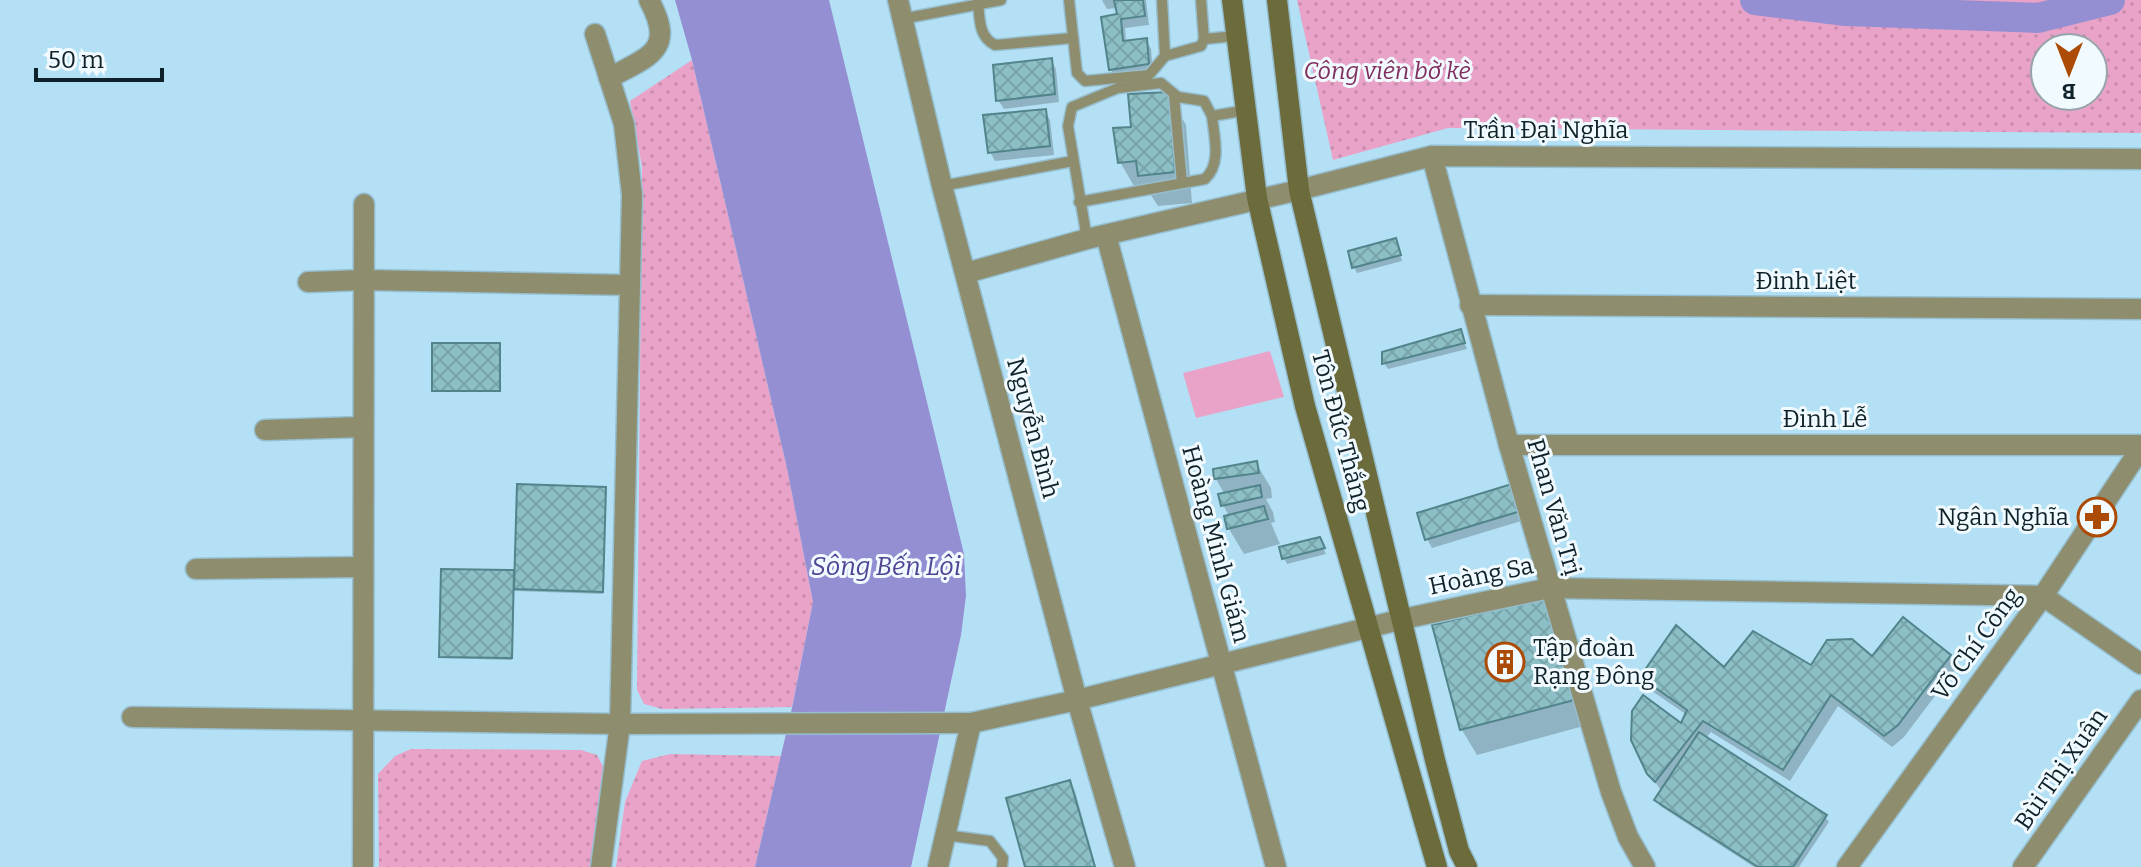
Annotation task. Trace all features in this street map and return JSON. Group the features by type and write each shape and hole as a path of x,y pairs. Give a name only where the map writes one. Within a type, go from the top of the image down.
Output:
{"main road":[{"name":"Tôn Đức Thắng","path":"1232,0 1257,198 1305,406 1437,867"},
{"name":"Tôn Đức Thắng","path":"1277,0 1299,190 1435,760 1459,851 1467,867"}],"street":[{"path":"609,78 645,59 657,47 662,33 649,0"},
{"name":"Nguyễn Bình","path":"900,10 942,186 1077,700 1125,867"},
{"path":"595,34 624,124 632,195 620,724 601,867"},
{"name":"Trần Đại Nghĩa","path":"966,273 1097,237 1432,156 2141,159"},
{"name":"Phan Văn Trị","path":"1432,156 1509,445 1611,792 1628,837 1645,867"},
{"path":"363,867 364,204"},
{"name":"Hoàng Minh Giám","path":"1097,237 1276,867"},
{"path":"308,282 363,280 630,285"},
{"name":"Đinh Liệt","path":"1470,305 2141,309"},
{"path":"265,430 363,427"},
{"name":"Đinh Lễ","path":"1509,445 2141,446"},
{"name":"Võ Chí Công","path":"1847,867 2043,596 2141,446"},
{"path":"196,569 363,567"},
{"name":"Hoàng Sa","path":"132,717 620,724 971,723 1077,700 1403,619 1550,588 2043,596"},
{"path":"2043,596 2141,664"},
{"name":"Bùi Thị Xuân","path":"2023,867 2141,700"},
{"path":"938,867 971,723"}],"lane":[{"path":"900,10 1001,0"},
{"path":"1069,0 1077,73 1085,81 1149,75 1165,56 1201,46 1204,39 1201,0"},
{"path":"1162,0 1165,56"},
{"path":"978,2 981,31 995,45 1073,38"},
{"path":"1204,39 1236,36"},
{"path":"1097,237 1079,202 1068,126 1072,107 1118,88 1161,83 1167,86 1174,96 1182,183"},
{"path":"1079,202 1205,179 1212,172 1216,155 1212,116 1204,101 1174,96"},
{"path":"1212,116 1247,110"},
{"path":"942,186 1073,161"},
{"path":"945,835 990,841 1003,858 1002,867"}],"green space":[{"name":"Công viên bờ kè","path":"1297,0 2141,0 2141,133 1448,128 1333,160"},
{"path":"692,60 787,468 813,602 792,707 662,709 644,704 637,690 642,167 630,101"},
{"path":"1270,351 1284,397 1196,418 1183,373"},
{"path":"411,749 581,750 597,755 607,774 594,867 379,867 378,774 395,756"},
{"path":"670,754 781,756 755,867 616,867 625,802 642,761"}],"water":[{"name":"Sông Bến Lội","path":"675,0 829,0 964,554 966,596 961,635 911,867 755,867 813,602 787,468 692,60"}],"building":[{"path":"1114,0 1143,0 1145,16 1121,19 1123,41 1147,38 1149,64 1109,70 1101,17 1117,14"},
{"path":"1052,58 1055,94 996,101 993,65"},
{"path":"1169,92 1175,172 1138,176 1136,161 1118,163 1113,128 1131,127 1128,94"},
{"path":"1046,109 1050,146 988,153 983,115"},
{"path":"1396,238 1401,255 1352,268 1348,251"},
{"path":"1461,329 1465,343 1382,364 1382,352"},
{"path":"432,343 500,343 500,391 432,391"},
{"path":"1257,461 1259,473 1214,479 1213,469"},
{"path":"1515,483 1524,510 1425,540 1417,513"},
{"path":"517,484 606,487 603,592 514,589"},
{"path":"1260,485 1262,497 1221,506 1218,494"},
{"path":"1264,506 1268,519 1227,529 1224,516"},
{"path":"1320,537 1325,548 1282,559 1279,547"},
{"path":"441,569 514,570 512,658 439,657"},
{"name":"Tập đoàn Rạng Đông","path":"1548,597 1578,699 1460,730 1432,625"},
{"path":"1903,617 1951,655 1898,725 1884,736 1831,695 1783,770 1703,721 1655,782 1647,774 1631,740 1632,711 1643,695 1681,723 1687,710 1640,677 1676,625 1724,667 1753,631 1811,665 1827,640 1852,639 1872,656"},
{"path":"1699,732 1827,815 1793,867 1758,867 1654,800"},
{"path":"1070,780 1095,867 1025,867 1006,798"}],"waterway":[{"path":"1755,0 1846,11 2038,18 2110,0"}],"place":[{"name":"Ngân Nghĩa","path":"2097,517"},
{"name":"Tập đoàn Rạng Đông","path":"1505,662"}]}
